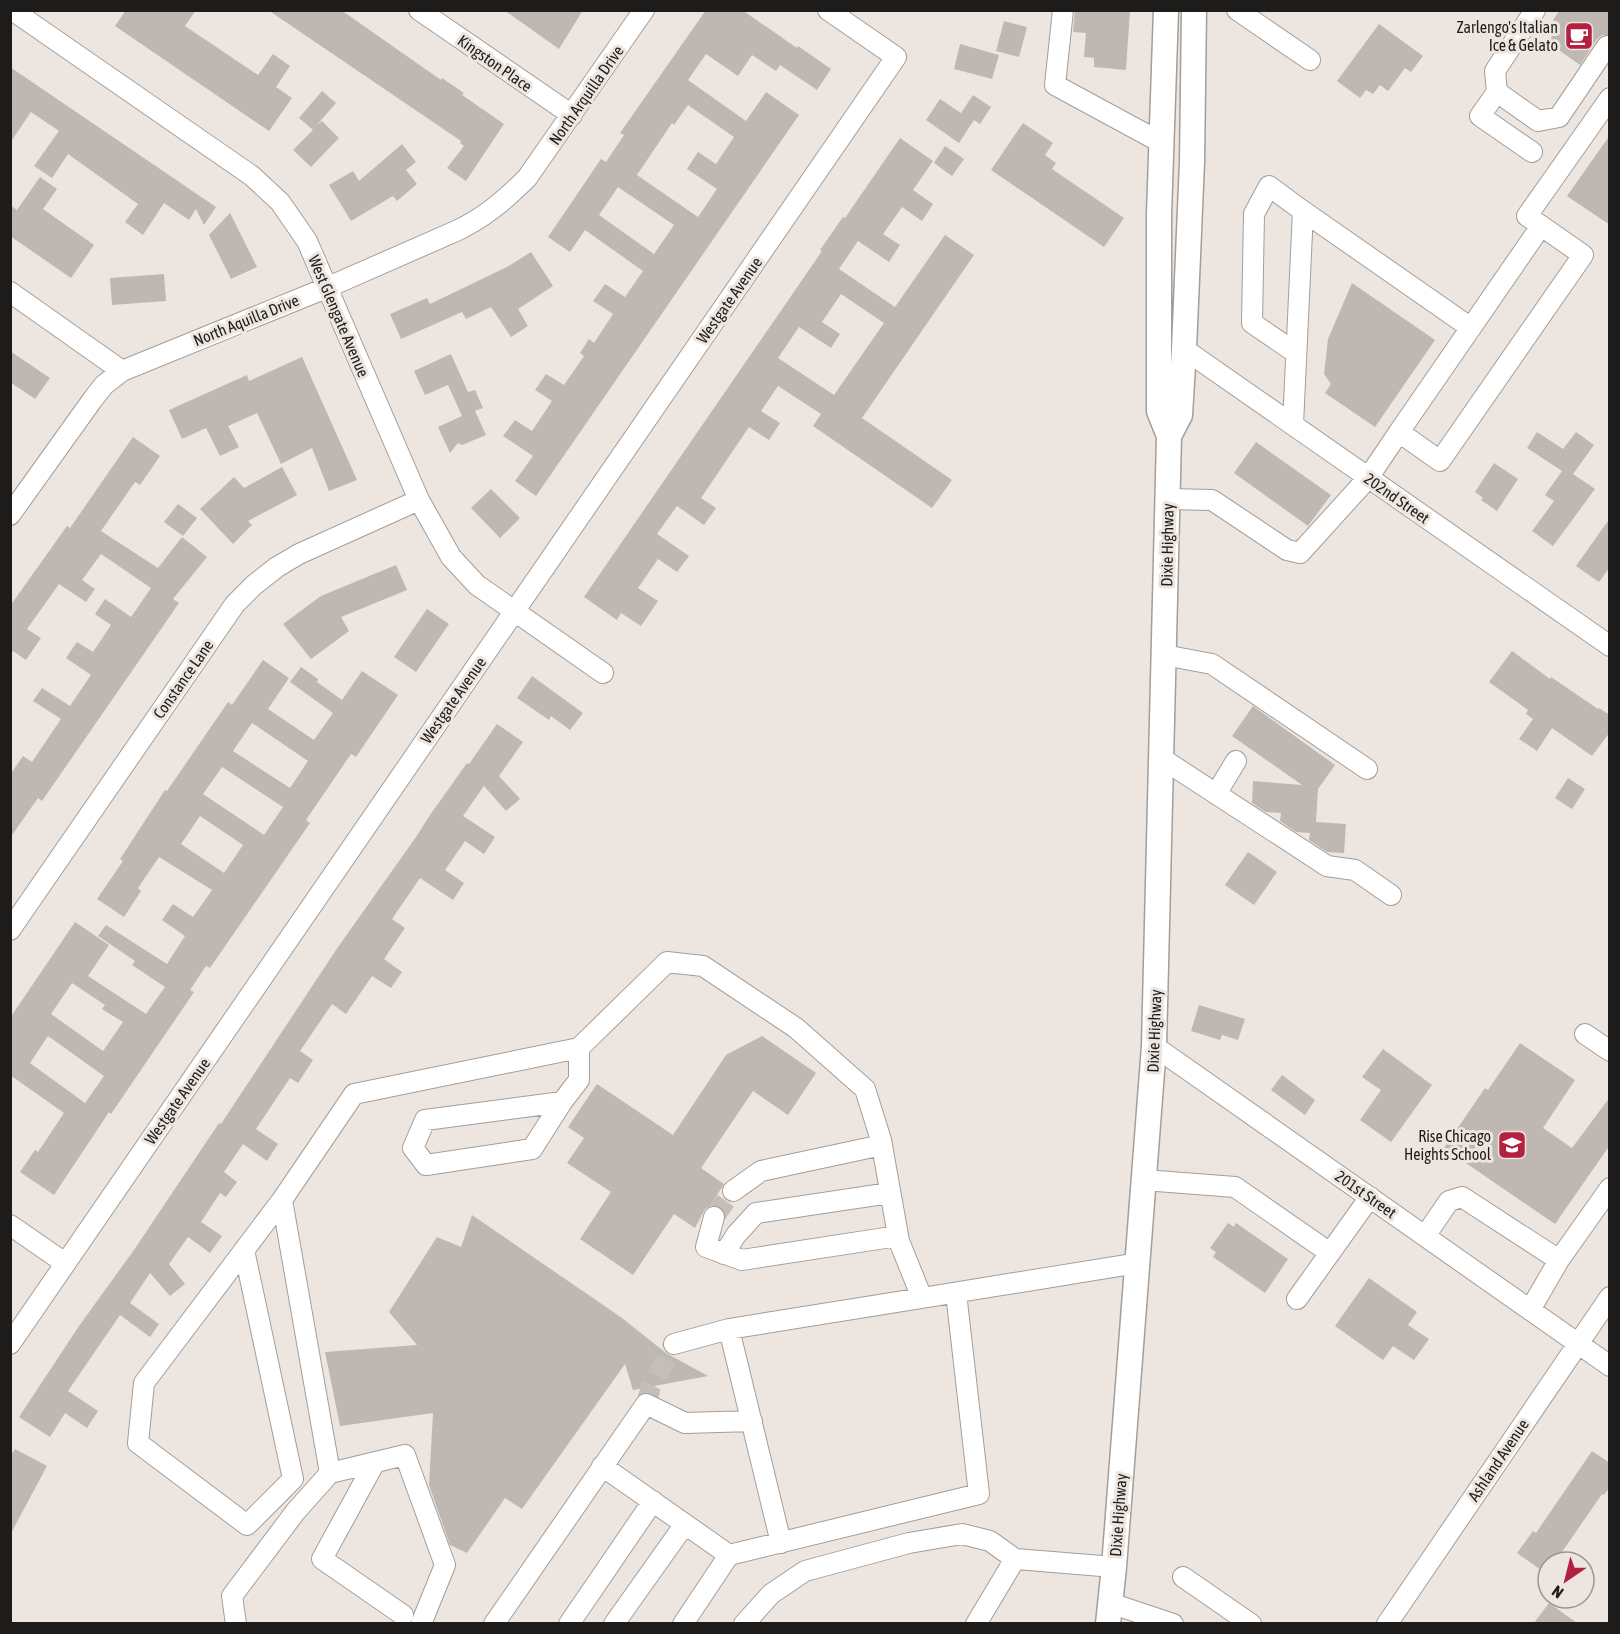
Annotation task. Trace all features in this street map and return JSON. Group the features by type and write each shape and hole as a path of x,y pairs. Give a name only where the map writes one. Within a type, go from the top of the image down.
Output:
{"main road":[{"name":"Dixie Highway","path":"1109,1613 1154,1046 1169,436 1159,411 1159,214 1166,10"},
{"name":"Dixie Highway","path":"1169,436 1180,415 1184,349 1192,162 1194,10"}],"street":[{"name":"West Glengate Avenue","path":"12,10 252,176 280,202 307,241 419,500 451,557 477,585 603,673"},
{"name":"Kingston Place","path":"419,10 572,116"},
{"name":"North Arquilla Drive","path":"527,178 644,10"},
{"name":"Westgate Avenue","path":"10,1344 896,57 828,10"},
{"path":"1063,10 1055,85 1162,143"},
{"path":"1237,10 1310,60"},
{"path":"1532,152 1480,116 1497,92 1496,71 1536,10"},
{"path":"1497,92 1538,121 1559,117 1607,46"},
{"path":"1399,432 1440,461 1583,255 1527,216 1610,98"},
{"name":"North Aquilla Drive","path":"10,515 93,399 122,371 326,288 473,223 505,200 527,178"},
{"path":"1296,353 1252,323 1254,214 1269,186 1471,327"},
{"path":"1293,425 1303,211"},
{"path":"1168,499 1212,500 1287,550 1300,553 1368,478 1541,226"},
{"path":"10,292 122,371"},
{"name":"202nd Street","path":"1184,349 1610,646"},
{"name":"Constance Lane","path":"10,930 235,604 262,579 299,554 419,500"},
{"path":"1164,655 1212,664 1367,769"},
{"path":"1161,758 1327,866 1355,870 1391,895"},
{"path":"1216,794 1236,761"},
{"path":"244,1250 293,1479 247,1526 138,1443 144,1383 244,1250 282,1200 354,1094 579,1048 667,962 703,966 796,1028 865,1089 882,1144 898,1236 922,1298"},
{"path":"1585,1034 1610,1051"},
{"name":"201st Street","path":"1154,1046 1610,1366"},
{"path":"562,1102 425,1120 413,1148 426,1164 532,1149 579,1080 579,1048"},
{"path":"733,1191 761,1171 882,1144"},
{"path":"1144,1180 1235,1187 1330,1253"},
{"path":"1530,1310 1559,1260 1610,1188"},
{"path":"724,1254 745,1223 756,1213 890,1193"},
{"path":"1297,1299 1370,1197"},
{"path":"1425,1236 1449,1201 1462,1197 1559,1260"},
{"path":"282,1200 330,1473"},
{"path":"714,1217 705,1247 742,1260 898,1236"},
{"path":"10,1225 65,1263"},
{"path":"674,1344 729,1329 1138,1263"},
{"path":"683,1623 729,1555 979,1494 956,1293"},
{"name":"Ashland Avenue","path":"1387,1623 1610,1297"},
{"path":"729,1329 782,1543"},
{"path":"494,1623 646,1404 685,1423 752,1421"},
{"path":"236,1623 231,1596 296,1511 330,1473 405,1455 445,1565 421,1623"},
{"path":"375,1462 322,1559 405,1620"},
{"path":"602,1466 729,1555"},
{"path":"569,1623 653,1501"},
{"path":"614,1623 685,1524"},
{"path":"744,1623 771,1594 805,1571 909,1543 962,1534 990,1541 1015,1559 1114,1567"},
{"path":"976,1623 1015,1559"},
{"path":"1183,1577 1251,1623"},
{"path":"1109,1613 1173,1623"}],"building":[{"path":"126,10 196,10 185,26 258,75 273,54 290,66 276,87 292,98 269,131 115,26"},
{"path":"268,10 341,10 441,80 442,78 464,93 462,95 504,124 466,181 447,168 464,146 460,143 461,141"},
{"path":"504,10 583,10 559,49"},
{"path":"706,10 742,10 831,69 817,90 780,65 776,71 752,55 738,76 706,54 688,80 746,121 766,92 799,115 536,496 515,481 533,456 503,436 515,420 532,431 552,401 535,390 546,374 564,385 584,356 580,353 589,339 594,343 613,314 593,301 605,284 625,297 643,271 585,230 570,252 548,237 601,159 606,162 624,135 620,133","holes":["688,105 734,137 716,164 698,152 687,169 717,189 698,217 637,175 672,123 674,125","618,187 674,225 654,254 599,215"]},
{"path":"1075,10 1130,10 1126,70 1094,67 1094,58 1084,57 1086,33 1073,32"},
{"name":"Zarlengo's Italian Ice & Gelato","path":"1560,10 1610,10 1610,35 1602,35 1597,39 1580,65 1549,41 1560,25 1553,20"},
{"path":"1004,21 1027,27 1019,57 996,51"},
{"path":"1379,24 1423,56 1411,72 1405,68 1388,91 1380,85 1373,94 1366,90 1360,98 1337,81"},
{"path":"960,44 999,55 992,79 954,69"},
{"path":"10,67 216,207 204,225 196,209 189,220 164,203 143,235 125,222 138,204 68,154 52,178 34,166 59,131 31,112 10,143"},
{"path":"322,91 336,103 316,126 322,121 339,138 311,167 293,150 313,130 299,118"},
{"path":"973,95 991,107 980,124 974,120 959,143 926,120 940,99 961,113"},
{"path":"1023,123 1053,143 1045,155 1056,163 1052,169 1124,218 1104,247 991,170"},
{"path":"1610,135 1610,225 1567,196"},
{"path":"900,138 933,161 913,190 933,204 922,221 902,207 883,234 900,245 889,262 858,241 839,269 895,307 945,235 974,255 862,418 952,480 932,508 813,426 821,414 778,386 761,411 780,423 769,440 749,427 701,498 716,508 704,525 677,506 657,534 689,556 677,572 658,559 638,588 658,601 641,626 621,613 617,620 584,597 822,251 820,250 843,217 845,218","holes":["841,294 884,323 834,395 778,358 799,327 831,348 840,334 822,322"]},
{"path":"402,144 416,162 406,170 417,184 397,201 393,196 351,221 329,185 353,171 359,181"},
{"path":"945,146 964,159 952,176 934,163"},
{"path":"40,177 57,189 43,209 94,245 71,278 10,236 10,205 17,210"},
{"path":"230,213 257,267 231,279 209,235"},
{"path":"531,252 553,286 518,309 528,326 511,337 491,307 466,319 462,312 401,339 390,314 427,298 430,304 507,267"},
{"path":"164,274 166,301 112,305 110,278"},
{"path":"1352,283 1435,340 1375,427 1325,393 1331,384 1324,374 1328,339"},
{"path":"10,351 50,378 35,399 10,382"},
{"path":"451,354 468,392 475,390 483,408 475,411 486,435 462,445 458,443 450,453 438,427 462,416 448,385 425,395 414,371"},
{"path":"302,357 357,480 329,491 312,448 281,464 257,413 228,426 239,447 220,456 206,428 182,439 169,410 247,375 249,381"},
{"path":"1537,432 1563,449 1576,432 1594,445 1573,474 1595,489 1553,546 1532,531 1554,501 1545,495 1562,471 1527,448"},
{"path":"133,437 160,456 140,485 135,482 101,531 158,568 182,537 207,557 173,599 179,603 42,801 38,798 10,838 10,775 23,756 32,762 61,719 33,701 42,688 70,706 91,675 66,658 77,642 93,652 111,625 95,614 105,599 131,617 151,588 101,554 82,580 95,589 86,602 59,584 27,629 41,638 26,660 13,651 10,654 10,606 67,526 70,528"},
{"path":"1256,442 1331,495 1308,526 1234,473"},
{"path":"1494,463 1518,479 1497,511 1481,500 1483,498 1475,492"},
{"path":"282,467 297,495 248,521 252,525 233,544 200,509 234,477 244,488"},
{"path":"491,489 520,518 500,538 471,508"},
{"path":"178,504 197,518 183,536 164,522"},
{"path":"1610,518 1610,567 1599,582 1576,566"},
{"path":"396,565 407,590 341,617 349,631 311,659 283,624 321,596"},
{"path":"427,609 449,624 416,672 394,657"},
{"path":"1512,651 1550,679 1551,677 1610,715 1610,732 1592,756 1552,728 1537,751 1519,739 1533,719 1526,714 1528,710 1489,682"},
{"path":"263,660 289,678 268,709 314,740 333,713 290,682 301,667 342,700 362,671 398,695 356,757 351,754 306,820 310,823 210,968 206,966 190,990 194,992 111,1114 109,1112 54,1195 20,1172 35,1150 38,1152 64,1113 10,1075 10,1018 75,922 109,945 88,976 146,1014 165,987 132,965 135,961 98,936 106,925 167,964 185,936 162,920 173,904 193,917 212,890 159,857 138,888 141,891 124,917 97,899 123,861 120,859 165,790 167,791 228,702 232,705","holes":["252,723 308,761 290,788 233,751","222,767 283,807 264,835 203,794","200,816 243,845 224,873 181,844","72,983 105,1005 102,1009 123,1022 103,1051 51,1014","48,1036 104,1076 85,1103 30,1063"]},
{"path":"532,676 583,713 570,730 551,716 549,720 517,698"},
{"path":"1253,706 1335,765 1318,789 1316,822 1346,824 1344,853 1327,852 1309,840 1310,833 1296,832 1280,821 1281,813 1266,812 1252,803 1253,781 1302,785 1232,736"},
{"path":"497,724 523,742 499,776 520,799 506,811 484,786 463,816 495,837 484,854 465,841 445,870 464,883 453,900 420,878 392,919 405,928 384,959 402,972 391,988 372,976 346,1014 332,1004 300,1051 313,1060 298,1083 290,1078 256,1129 278,1144 267,1161 243,1144 224,1172 237,1182 226,1197 220,1193 201,1222 222,1236 210,1253 188,1237 169,1264 185,1284 170,1296 150,1273 130,1303 159,1324 150,1337 120,1315 68,1391 98,1411 87,1428 65,1413 50,1437 19,1417 79,1326 134,1250 219,1123 221,1124 338,947"},
{"path":"1568,778 1585,789 1572,809 1555,798"},
{"path":"1248,852 1277,872 1254,905 1225,885"},
{"path":"1199,1005 1245,1019 1238,1040 1222,1035 1220,1040 1191,1031"},
{"path":"762,1036 816,1073 788,1115 753,1091 701,1168 724,1184 710,1206 705,1209 695,1228 674,1214 633,1275 580,1239 611,1192 567,1163 584,1138 568,1127 597,1084 673,1135 726,1055"},
{"path":"1520,1043 1575,1080 1543,1128 1572,1148 1610,1097 1610,1145 1555,1224 1444,1148 1485,1088 1488,1090"},
{"path":"1383,1049 1432,1085 1391,1142 1360,1120 1381,1090 1362,1077"},
{"path":"1282,1075 1315,1100 1305,1115 1271,1090"},
{"path":"472,1215 622,1318 666,1353 708,1376 633,1390 625,1364 522,1509 505,1498 467,1553 450,1545 429,1485 433,1413 340,1426 325,1352 417,1345 389,1312 437,1237 461,1247"},
{"path":"1228,1223 1234,1227 1236,1223 1288,1259 1265,1293 1213,1257 1216,1252 1210,1248"},
{"path":"1369,1278 1417,1312 1408,1325 1429,1339 1414,1360 1393,1346 1383,1360 1335,1326"},
{"path":"15,1449 47,1466 10,1535 10,1457"},
{"path":"1592,1451 1610,1463 1610,1487 1604,1495 1602,1494 1563,1550 1536,1550 1536,1566 1517,1553 1533,1531 1536,1533"},
{"path":"1544,1610 1559,1610 1577,1623 1534,1623"}],"tunnel":[{"path":"714,1217 733,1191"},
{"path":"646,1404 651,1387 674,1344"}],"place":[{"name":"Zarlengo's Italian Ice & Gelato","path":"1579,36"},
{"name":"Rise Chicago Heights School","path":"1512,1145"}]}
